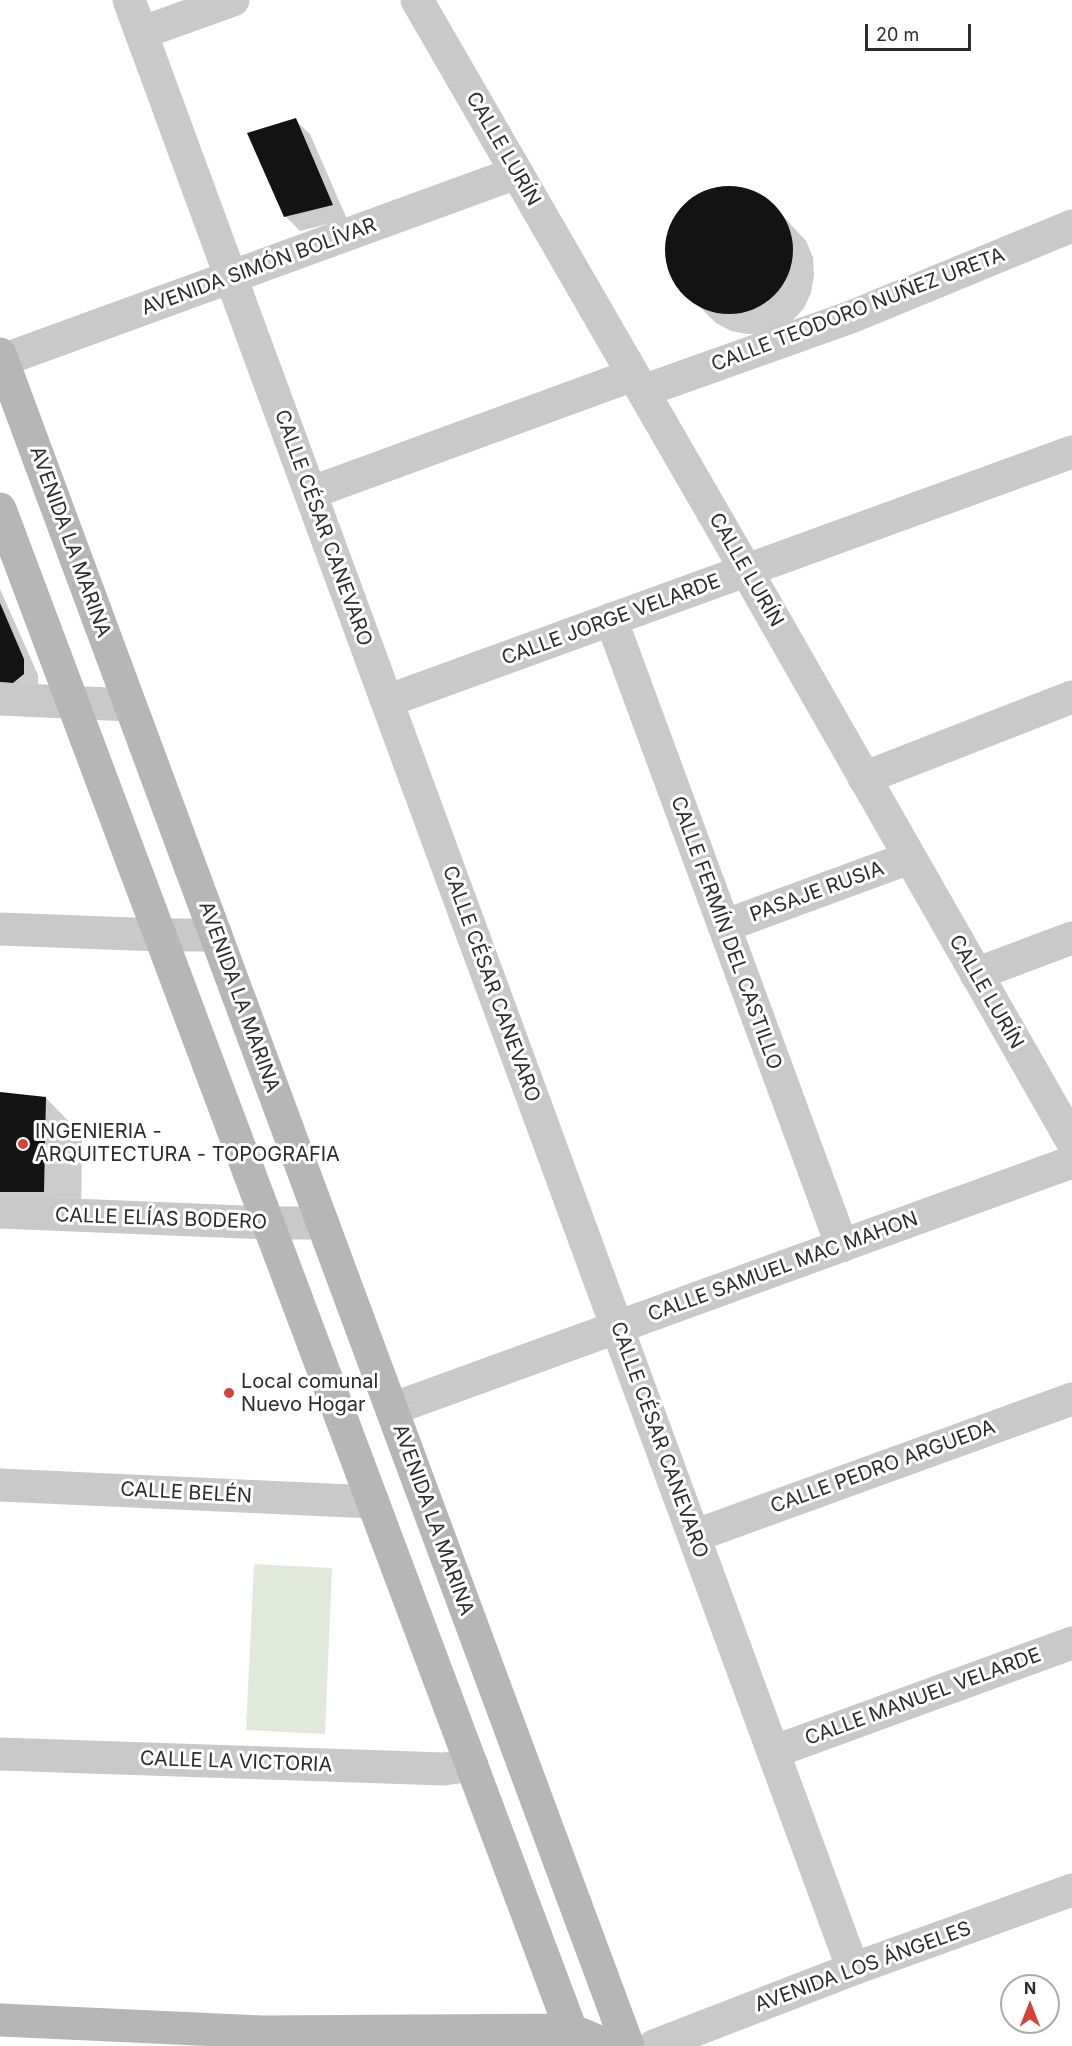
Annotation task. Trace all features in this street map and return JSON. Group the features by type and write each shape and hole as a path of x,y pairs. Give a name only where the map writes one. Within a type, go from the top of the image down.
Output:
{"street":[{"name":"CALLE CÉSAR CANEVARO","path":"129,0 853,1969"},
{"path":"141,33 233,0"},
{"name":"CALLE LURÍN","path":"417,0 747,570 1072,1141"},
{"name":"AVENIDA SIMÓN BOLÍVAR","path":"1,359 231,278 516,173"},
{"name":"CALLE TEODORO NUÑEZ URETA","path":"310,493 638,383 851,317 1072,226"},
{"name":"AVENIDA LA MARINA","path":"1,359 628,2046"},
{"name":"CALLE JORGE VELARDE","path":"387,701 1072,452"},
{"path":"0,509 574,2038"},
{"name":"CALLE FERMÍN DEL CASTILLO","path":"611,619 842,1246"},
{"path":"864,778 1072,697"},
{"path":"0,699 130,705"},
{"name":"PASAJE RUSIA","path":"724,926 909,858"},
{"path":"0,929 216,935"},
{"path":"976,974 1072,938"},
{"name":"CALLE SAMUEL MAC MAHON","path":"392,1409 1072,1162"},
{"name":"CALLE ELÍAS BODERO","path":"0,1212 268,1223 323,1223"},
{"name":"CALLE PEDRO ARGUEDA","path":"694,1536 1072,1399"},
{"name":"CALLE BELÉN","path":"0,1485 373,1502"},
{"name":"CALLE MANUEL VELARDE","path":"773,1752 1072,1643"},
{"name":"CALLE LA VICTORIA","path":"0,1754 444,1769 472,1765"},
{"name":"AVENIDA LOS ÁNGELES","path":"654,2046 853,1969 1072,1890"},
{"path":"0,2020 262,2032 574,2038 609,2046"}],"green space":[{"path":"254,1564 332,1568 325,1734 246,1730"}],"building":[{"path":"296,118 333,205 284,217 247,133"},
{"path":"729,186 753,191 774,205 788,226 793,250 788,274 774,295 753,309 729,314 705,309 684,295 670,274 665,250 670,226 684,205 705,191"},
{"path":"0,603 24,659 24,674 13,683 0,682"},
{"name":"INGENIERIA - ARQUITECTURA - TOPOGRAFIA","path":"0,1092 46,1097 44,1192 0,1192"}],"place":[{"name":"INGENIERIA - ARQUITECTURA - TOPOGRAFIA","path":"23,1144"},
{"name":"Local comunal Nuevo Hogar","path":"229,1393"}]}
